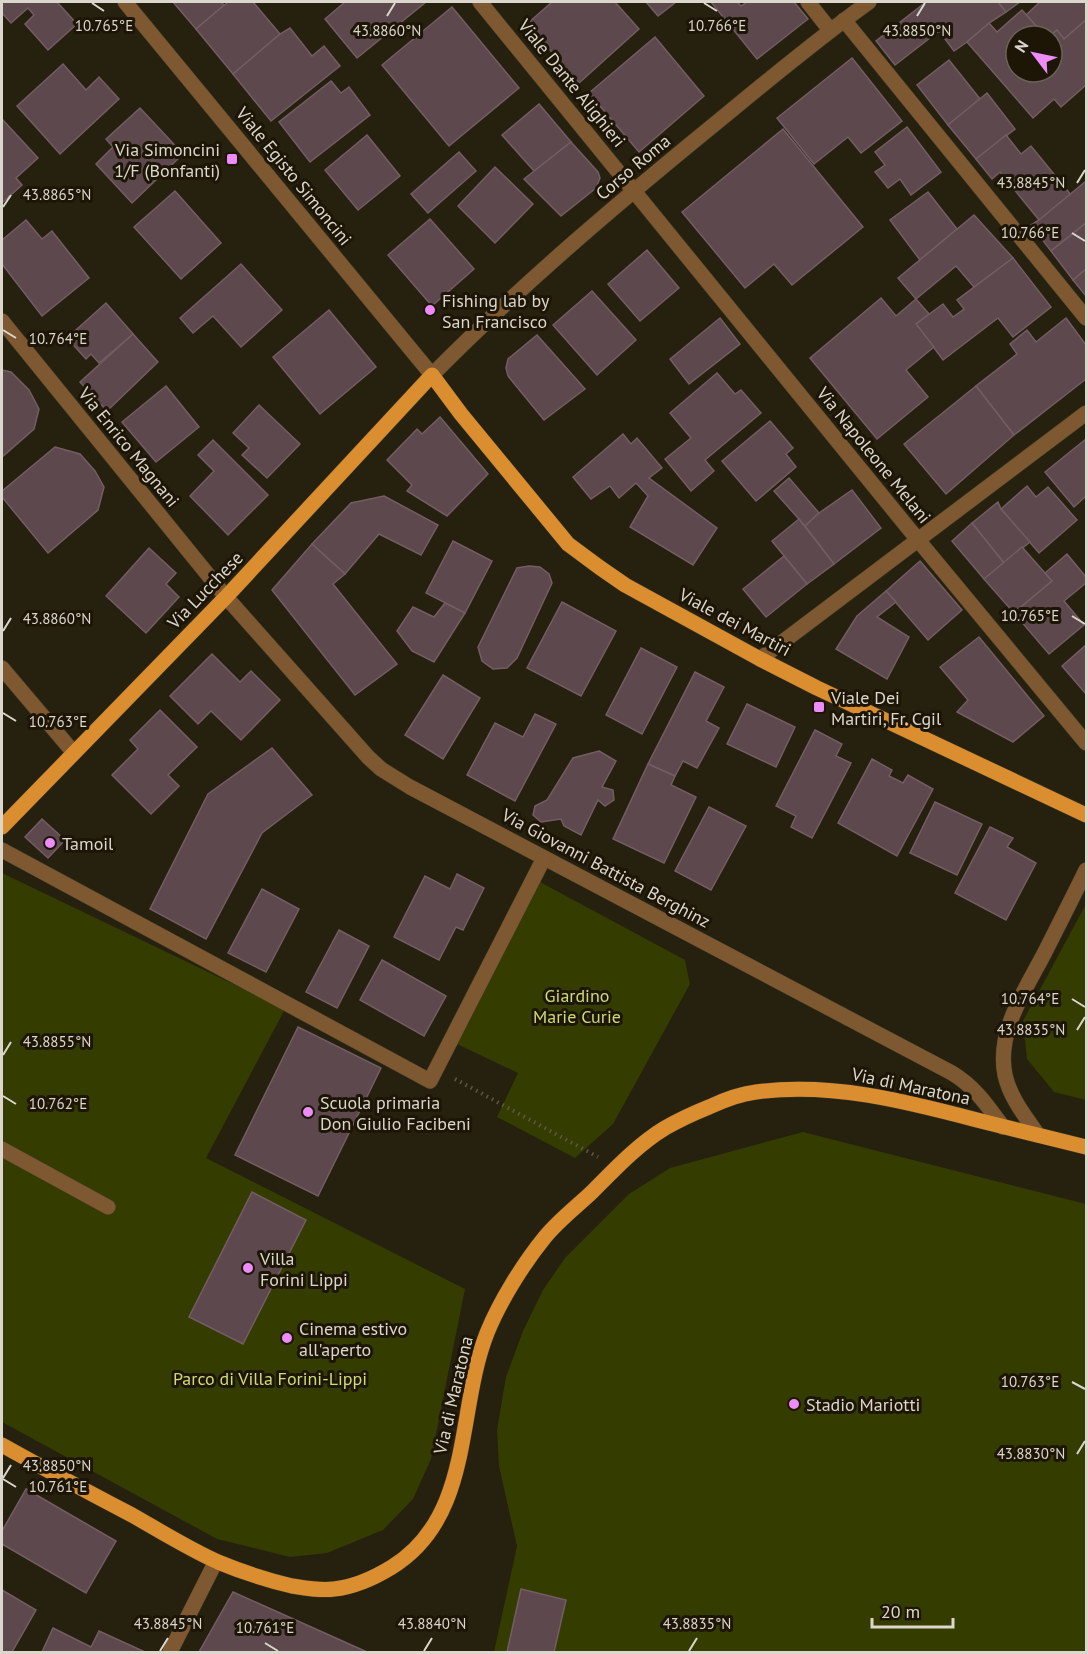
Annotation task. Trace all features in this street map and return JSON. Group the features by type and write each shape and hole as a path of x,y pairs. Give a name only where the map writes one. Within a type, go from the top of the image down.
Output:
{"main road":[{"name":"Via Lucchese","path":"3,821 74,753 226,597 432,375"},
{"name":"Viale dei Martiri","path":"432,375 461,414 568,544 598,567 625,585 760,659 1086,815"},
{"name":"Via di Maratona","path":"2,1445 216,1561 273,1581 304,1588 331,1590 358,1584 381,1574 403,1560 423,1541 440,1517 450,1493 458,1463 479,1358 487,1332 523,1268 546,1236 643,1144 665,1128 728,1098 754,1092 792,1089 871,1095 917,1104 1086,1148"}],"street":[{"name":"Viale Egisto Simoncini","path":"125,2 432,375"},
{"name":"Viale Dante Alighieri","path":"480,2 634,190"},
{"path":"808,2 830,30"},
{"name":"Corso Roma","path":"432,375 472,335 634,190 830,30 869,2"},
{"path":"844,20 1086,318"},
{"name":"Via Napoleone Melani","path":"634,190 1086,743"},
{"name":"Via Enrico Magnani","path":"2,321 226,597"},
{"path":"760,659 1086,412"},
{"name":"Via Giovanni Battista Berghinz","path":"226,597 355,744 381,769 410,787 952,1072 979,1094 1003,1127"},
{"path":"2,668 74,753"},
{"path":"2,850 430,1081 544,858"},
{"path":"1038,1135 1009,1089 1005,1074 1005,1040 1015,1010 1086,870"},
{"path":"2,1149 108,1207"},
{"path":"170,1653 216,1561"}],"path":[{"path":"436,1068 568,1142 618,1167"}],"green space":[{"name":"Parco di Villa Forini-Lippi","path":"2,873 285,1009 206,1158 465,1289 431,1459 413,1499 383,1530 327,1553 290,1557 217,1539 2,1422"},
{"name":"Giardino Marie Curie","path":"540,882 685,960 690,984 613,1124 575,1158 497,1117 518,1073 457,1044"},
{"path":"1086,904 1086,1100 1054,1092 1027,1059 1023,1021"},
{"name":"Stadio Mariotti","path":"803,1132 1086,1204 1086,1652 494,1652 517,1546 499,1466 497,1430 506,1377 523,1331 543,1290 565,1258 629,1194 670,1168"}],"building":[{"path":"2,2 57,2 77,24 48,50 25,24 34,15 28,8 11,23 2,13"},
{"path":"173,2 221,2 224,5 196,29"},
{"path":"228,2 253,2 280,34 233,74 196,29"},
{"path":"345,2 426,2 357,58 325,19"},
{"path":"552,2 615,2 639,29 579,83 527,24"},
{"path":"646,2 676,2 658,16"},
{"path":"711,2 737,2 741,6 747,2 794,2 808,19 757,59"},
{"path":"926,2 998,2 1006,12 954,51 939,31 895,65 876,41"},
{"path":"998,2 1020,2 1006,12"},
{"path":"1040,2 1086,2 1086,20 1064,39 1064,24 1034,24 1026,15"},
{"path":"452,7 519,88 449,146 382,65"},
{"path":"1022,10 1034,24 1006,24"},
{"path":"1086,20 1086,85 1061,107 1054,99 1033,118 967,42 989,23 997,32 1004,26 1004,84 1064,84 1064,39"},
{"path":"290,28 312,56 324,46 340,66 271,121 233,74"},
{"path":"655,37 704,96 639,152 589,93"},
{"path":"852,58 902,121 861,153 848,137 814,164 777,118"},
{"path":"949,60 980,99 948,125 917,85"},
{"path":"63,64 86,90 99,77 119,99 60,154 17,106"},
{"path":"331,81 341,93 349,87 370,115 310,162 279,122"},
{"path":"987,93 1015,129 976,159 948,125"},
{"path":"539,104 571,142 534,171 502,135"},
{"path":"140,108 183,154 132,203 96,164 113,147 106,139"},
{"path":"2,119 38,158 16,178 22,185 3,202 2,201"},
{"path":"907,127 941,172 911,195 900,179 888,188 875,172 885,165 875,152"},
{"path":"783,129 863,227 792,285 774,264 745,288 682,212"},
{"path":"367,135 400,176 358,210 325,170"},
{"path":"1006,135 1021,154 1031,146 1071,195 1039,220 1000,172 992,179 976,159"},
{"path":"571,142 598,172 600,178 596,188 561,216 524,179"},
{"path":"459,152 476,171 428,213 411,194"},
{"path":"495,167 533,204 495,243 458,206"},
{"path":"1086,181 1086,223 1051,251 1031,225"},
{"path":"175,191 221,243 181,279 134,227"},
{"path":"928,192 957,229 920,260 890,220"},
{"path":"974,215 1013,258 974,287 956,266 916,299 898,278"},
{"path":"430,219 474,269 432,306 388,255"},
{"path":"26,220 42,239 52,231 89,278 42,316 2,264 2,240"},
{"path":"1086,223 1086,269 1073,280 1051,251"},
{"path":"647,250 679,288 640,321 608,284"},
{"path":"1013,258 1051,307 1013,337 998,318 943,360 916,324 943,304 953,317 964,309 957,300"},
{"path":"241,264 282,310 241,347 213,316 193,333 180,318"},
{"path":"1086,269 1086,296 1073,280"},
{"path":"592,291 636,340 597,375 553,325"},
{"path":"881,298 896,316 916,299 929,314 916,324 934,347 906,370 928,397 877,439 810,358"},
{"path":"106,303 133,334 99,363 91,354 86,359 67,338"},
{"path":"329,310 376,367 320,414 273,357"},
{"path":"720,318 740,344 689,384 670,359"},
{"path":"1066,318 1086,345 1086,379 1014,435 976,386 1017,354 1010,344 1027,330 1036,342"},
{"path":"133,334 158,362 107,411 80,382"},
{"path":"537,335 585,389 544,420 508,376 506,368 508,359"},
{"path":"2,370 11,372 29,390 39,409 34,429 2,457"},
{"path":"717,373 735,394 741,390 761,413 705,460 714,471 691,491 665,459 691,438 670,413"},
{"path":"166,386 199,427 156,462 122,422"},
{"path":"976,386 1014,435 946,494 904,444"},
{"path":"259,405 300,444 267,478 242,455 249,448 233,433"},
{"path":"440,417 488,474 447,516 407,491 412,485 387,460 417,429 422,434"},
{"path":"770,421 793,448 786,454 796,467 756,501 722,461"},
{"path":"623,434 631,444 637,438 662,468 649,478 717,528 693,565 630,527 648,496 636,483 619,498 610,486 591,499 573,477"},
{"path":"1086,439 1086,496 1074,507 1045,472"},
{"path":"213,440 268,495 228,535 190,496 214,471 198,455"},
{"path":"55,447 80,454 95,471 104,487 98,510 48,553 2,497 2,491"},
{"path":"789,478 819,513 805,526 774,491"},
{"path":"1027,486 1036,497 1048,487 1077,520 1039,553 1001,509"},
{"path":"852,490 881,528 834,564 805,526 819,513"},
{"path":"384,496 438,525 421,555 379,534 345,574 312,544 351,503"},
{"path":"998,502 1001,509 1030,542 1004,563 972,523"},
{"path":"799,519 834,564 807,584 772,541"},
{"path":"972,523 1004,563 984,579 952,541"},
{"path":"453,541 492,561 465,613 426,593"},
{"path":"312,544 345,574 333,584 397,664 355,695 272,590"},
{"path":"1022,547 1052,581 1014,613 984,579"},
{"path":"149,548 176,573 166,584 179,597 146,633 106,596"},
{"path":"1067,554 1086,577 1086,583 1064,601 1084,625 1049,654 1014,613 1052,581 1045,573"},
{"path":"784,556 807,584 766,617 743,589"},
{"path":"920,561 962,610 928,640 886,591"},
{"path":"540,567 549,574 552,583 517,658 507,668 493,669 482,661 478,647 517,568"},
{"path":"886,591 896,602 877,617 909,637 887,679 836,649 857,616"},
{"path":"562,602 616,631 581,696 527,668"},
{"path":"445,603 465,613 434,662 412,651 397,631 413,607 434,617"},
{"path":"979,637 1044,716 1013,742 957,712 968,700 940,667"},
{"path":"1086,645 1086,694 1062,666"},
{"path":"641,648 677,667 642,734 606,715"},
{"path":"212,654 240,682 251,671 280,700 241,740 211,711 198,724 170,696"},
{"path":"695,672 724,687 706,721 719,728 697,768 683,761 675,776 648,764"},
{"path":"443,675 480,698 443,759 405,735"},
{"path":"747,704 795,727 776,767 727,744"},
{"path":"160,710 197,747 168,775 179,786 151,814 112,775 138,749 130,740"},
{"path":"535,714 556,724 515,801 467,775 495,723 523,737"},
{"path":"815,730 842,744 836,756 851,763 812,838 791,827 796,816 776,806"},
{"path":"272,748 312,795 262,833 206,939 150,909 208,794"},
{"path":"599,751 616,761 602,787 613,790 614,800 605,806 598,800 581,835 564,826 561,819 541,822 533,815 535,806 547,800 573,758"},
{"path":"872,759 892,770 889,776 903,783 908,775 933,789 897,856 838,823"},
{"path":"648,764 675,776 671,785 696,797 664,863 613,839"},
{"path":"935,802 982,824 957,875 910,853"},
{"path":"709,807 746,826 711,890 675,871"},
{"path":"42,819 65,840 48,858 25,837"},
{"path":"990,827 1013,838 1007,847 1036,863 1006,920 955,893"},
{"path":"457,874 484,888 463,930 456,927 439,960 394,937 425,876 450,889"},
{"path":"262,889 299,909 266,972 228,953"},
{"path":"339,930 369,946 337,1008 306,992"},
{"path":"382,960 446,996 424,1036 360,1000"},
{"name":"Scuola primaria Don Giulio Facibeni","path":"298,1027 381,1068 318,1196 235,1155"},
{"name":"Villa Forini Lippi","path":"252,1192 306,1220 243,1344 189,1317"},
{"path":"26,1489 116,1541 86,1593 2,1544 2,1531"},
{"path":"521,1589 566,1600 554,1652 507,1652"},
{"path":"2,1590 36,1610 12,1652 2,1652"},
{"path":"233,1592 367,1652 199,1652"},
{"path":"53,1628 91,1647 99,1631 145,1652 42,1652"}],"place":[{"name":"Via Simoncini 1/F (Bonfanti)","path":"232,159"},
{"name":"Fishing lab by San Francisco","path":"430,310"},
{"name":"Viale Dei Martiri, Fr. Cgil","path":"819,707"},
{"name":"Tamoil","path":"50,843"},
{"name":"Scuola primaria Don Giulio Facibeni","path":"308,1112"},
{"name":"Villa Forini Lippi","path":"248,1268"},
{"name":"Cinema estivo all'aperto","path":"287,1338"},
{"name":"Stadio Mariotti","path":"794,1404"}]}
